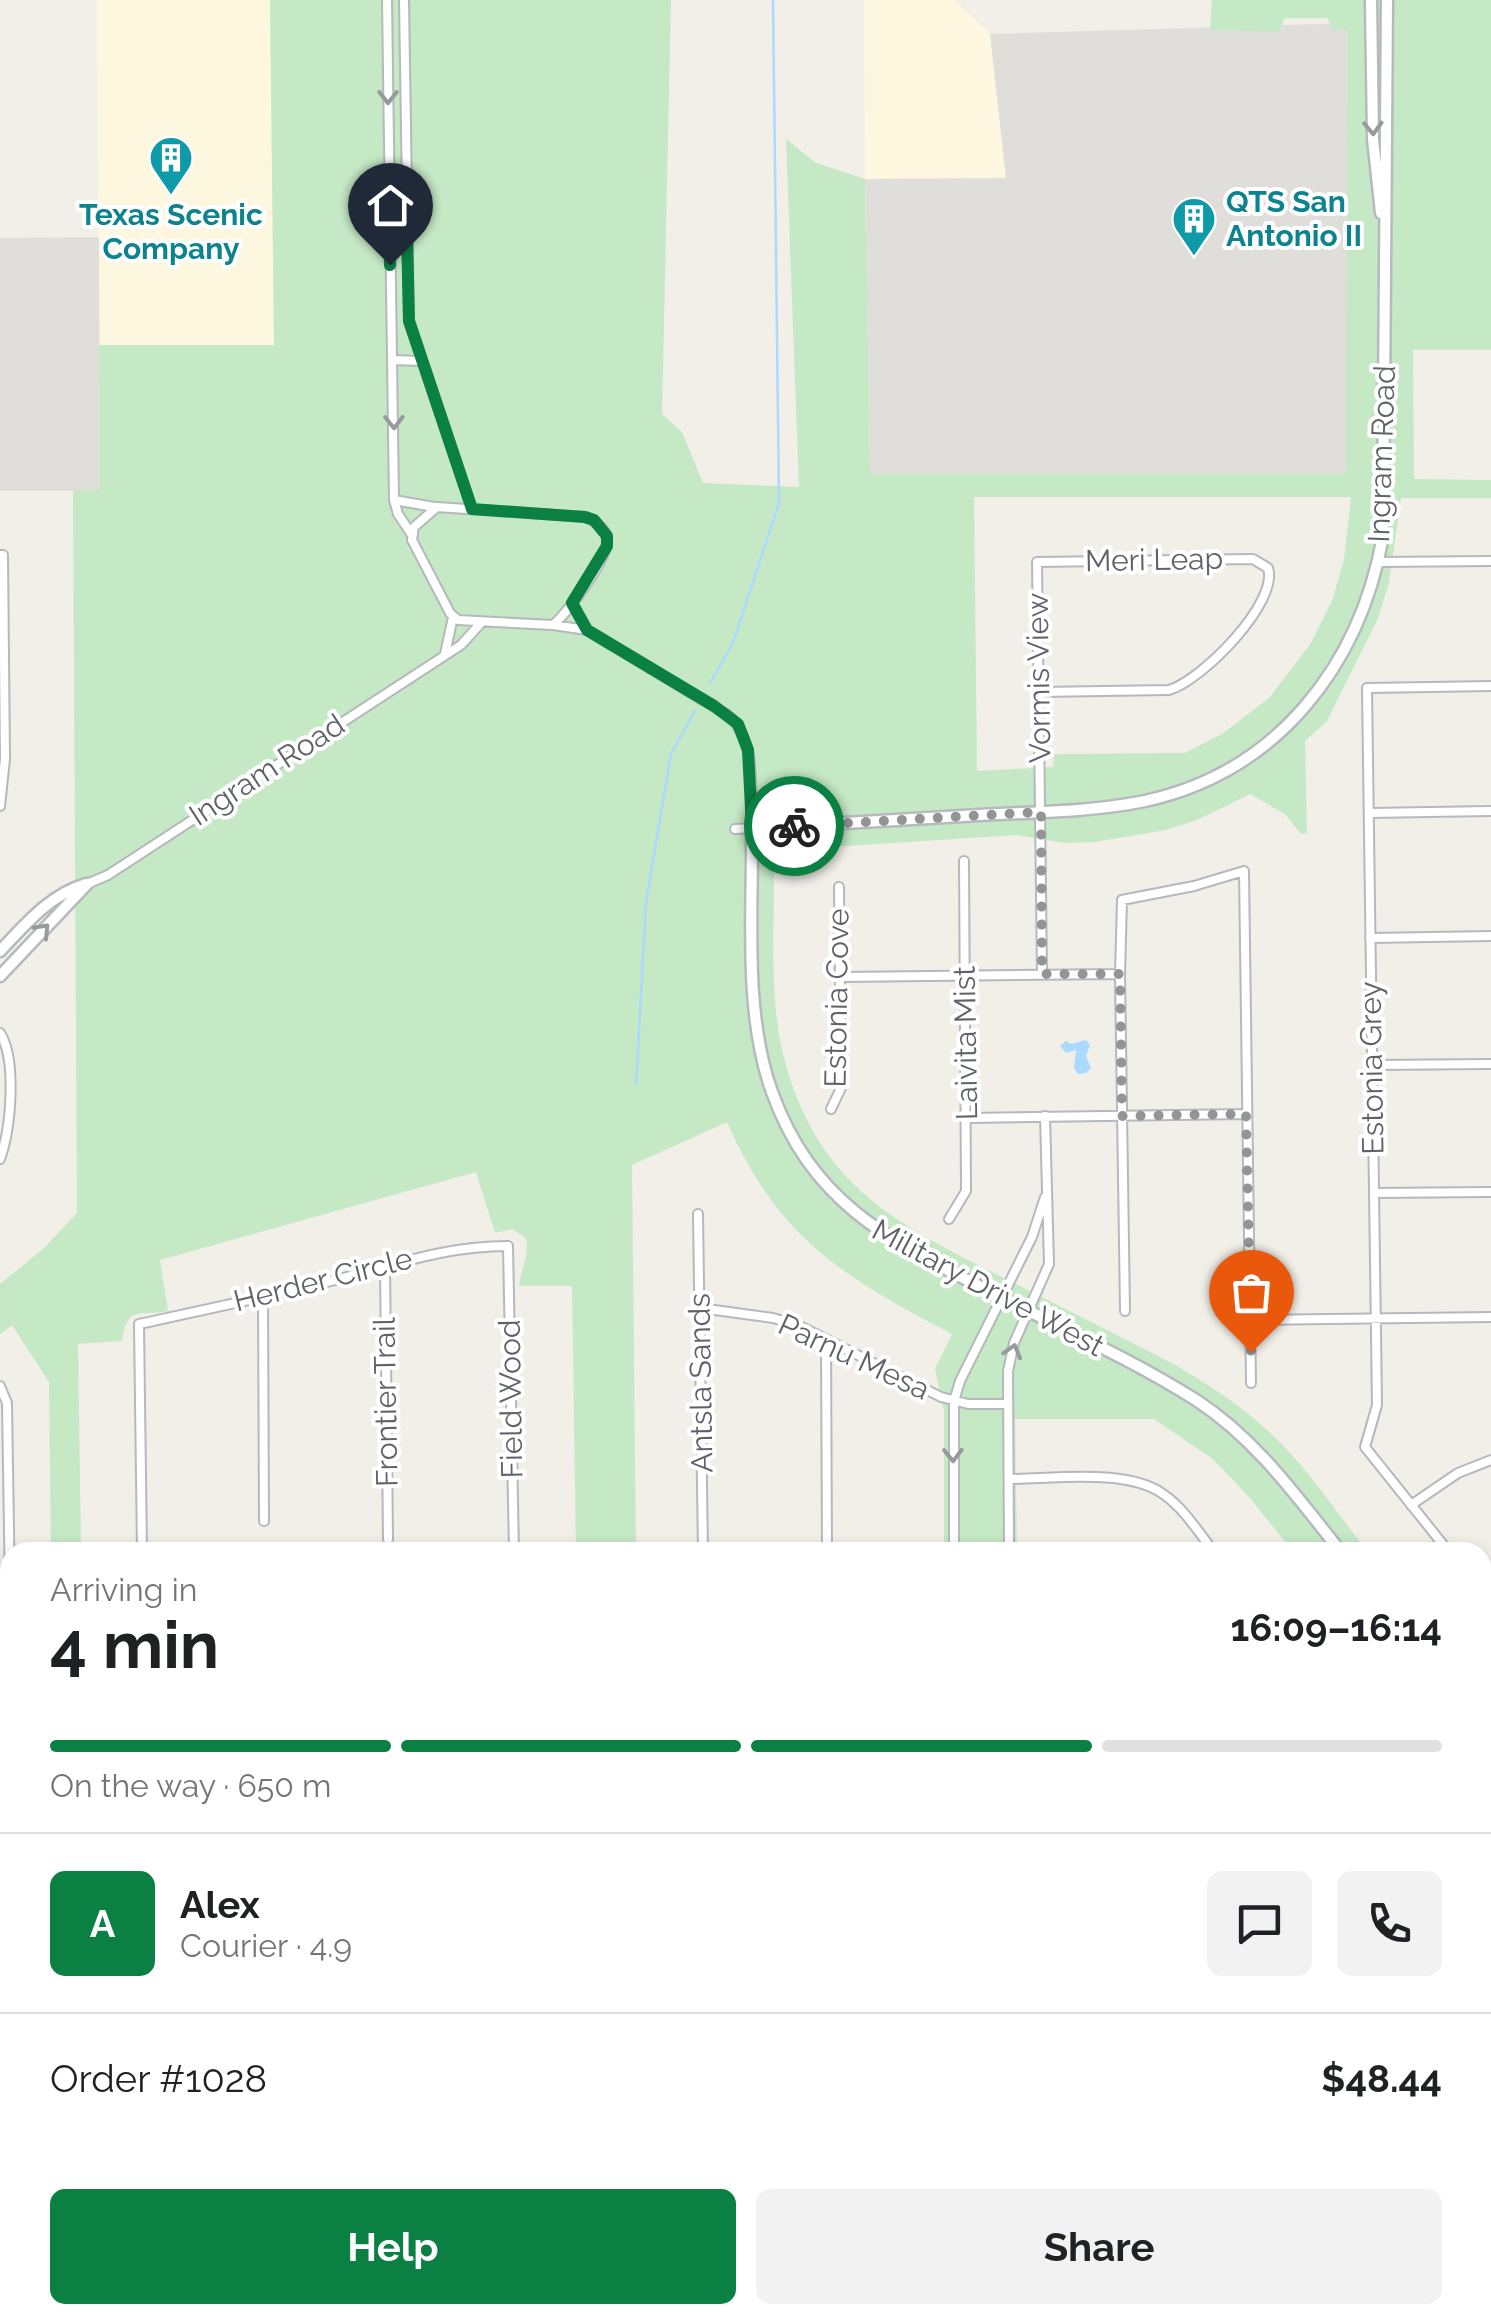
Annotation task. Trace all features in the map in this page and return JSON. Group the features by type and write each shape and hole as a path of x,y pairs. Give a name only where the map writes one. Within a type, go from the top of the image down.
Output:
{"street":[{"path":"388,0 394,500 398,514 453,617 466,623 553,625 587,630 738,724 748,750 752,828"},
{"path":"404,0 409,321 472,509"},
{"name":"Ingram Road","path":"1371,0 1372,138 1386,244"},
{"name":"Ingram Road","path":"736,829 1041,812 1148,800 1211,777 1260,748 1286,727 1333,672 1368,600 1383,536 1387,0"},
{"path":"389,234 407,234"},
{"path":"393,360 421,360"},
{"path":"394,500 594,520 607,536 607,546 572,603 553,625"},
{"path":"412,536 422,517 437,507"},
{"path":"0,806 5,782 1,555"},
{"name":"Meri Leap","path":"1038,562 1253,558 1268,568 1269,582 1250,619 1214,659 1181,686 1169,690 1039,692"},
{"path":"1378,562 1491,561"},
{"name":"Vormis View","path":"1038,562 1042,974"},
{"path":"572,603 587,630"},
{"path":"445,654 453,617"},
{"name":"Ingram Road","path":"0,952 28,921 66,890 108,875 461,645 480,624"},
{"name":"Estonia Grey","path":"1411,1505 1365,1447 1377,1405 1367,688 1491,686"},
{"path":"1369,813 1491,811"},
{"name":"Military Drive West","path":"752,828 757,1032 762,1060 783,1119 812,1168 856,1215 900,1247 1152,1375 1223,1419 1279,1474 1333,1542"},
{"name":"Laivita Mist","path":"949,1219 966,1192 964,861"},
{"path":"1125,1311 1122,900 1194,886 1244,871 1251,1383"},
{"name":"Ingram Road","path":"2,969 86,884"},
{"name":"Estonia Cove","path":"831,1108 841,1088 839,886"},
{"path":"1370,938 1491,936"},
{"path":"841,977 1120,974"},
{"path":"0,1033 9,1054 9,1118 0,1158"},
{"path":"1372,1065 1491,1064"},
{"path":"968,1118 1246,1114"},
{"path":"1010,1542 1008,1371 1014,1343 1049,1264 1045,1116"},
{"path":"954,1542 954,1401 1032,1237 1046,1192"},
{"path":"1374,1193 1491,1192"},
{"name":"Antsla Sands","path":"698,1214 703,1542"},
{"name":"Herder Circle","path":"142,1542 139,1324 262,1297 441,1250 508,1246"},
{"name":"Field Wood","path":"508,1246 514,1542"},
{"name":"Frontier Trail","path":"385,1265 388,1539"},
{"path":"262,1297 264,1521"},
{"name":"Parnu Mesa","path":"700,1308 773,1318 826,1339 954,1401 1008,1404"},
{"path":"1250,1320 1491,1317"},
{"path":"826,1339 827,1542"},
{"path":"0,1387 8,1402 4,1538"},
{"path":"1442,1542 1411,1505 1458,1473 1491,1460"},
{"path":"1008,1479 1124,1479 1147,1484 1175,1504 1206,1542"}],"shaded area":[{"path":"97,0 270,0 274,345 99,345"},
{"path":"864,0 955,0 990,34 1006,178 865,179"},
{"path":"1351,23 1346,474 870,474 865,179 1006,178 990,34"},
{"path":"99,237 100,491 0,491 0,238"}],"green space":[{"path":"270,0 671,0 662,414 682,432 703,483 799,487 786,139 816,163 865,179 870,474 1346,474 1348,30 1334,30 1327,18 1285,18 1278,32 1210,30 1212,0 1491,0 1491,350 1413,350 1414,479 1491,480 1491,498 1401,498 1389,583 1378,618 1327,721 1305,741 1307,833 1301,834 1285,814 1250,794 1197,820 1166,830 1094,842 1065,843 1017,835 784,850 774,860 774,985 784,1058 799,1103 819,1141 842,1172 870,1199 936,1243 1177,1366 1235,1404 1295,1458 1360,1542 1285,1542 1213,1459 1154,1419 1015,1419 1017,1542 944,1542 944,1411 935,1369 952,1334 879,1293 819,1251 769,1197 727,1122 632,1165 636,1542 576,1542 572,1286 519,1286 526,1238 512,1229 495,1233 476,1172 160,1260 168,1311 132,1316 122,1341 78,1344 81,1542 51,1542 49,1382 12,1325 0,1334 0,1284 44,1248 77,1213 73,491 100,490 99,345 274,345","holes":["974,497 1351,498 1344,560 1332,601 1311,643 1269,698 1222,734 1185,753 1054,754 1053,767 977,771"]}],"water":[{"path":"1086,1040 1090,1045 1086,1056 1091,1068 1078,1074 1074,1068 1076,1050 1066,1053 1060,1046 1066,1041 1071,1044"}],"waterway":[{"path":"710,683 733,643 779,503 773,0"},
{"path":"636,1085 646,903 671,754 695,711"}],"way so far":[{"path":"794,826 1041,812 1042,974 1120,974 1122,1116 1246,1114 1251,1352"}],"place":[{"name":"Texas Scenic Company","path":"171,196"},
{"name":"QTS San Antonio II","path":"1194,257"}],"route":[{"path":"390,265 389,234 407,234 409,321 472,509 594,520 607,536 607,546 572,603 587,630 728,714 745,735 752,828 794,826"}]}
